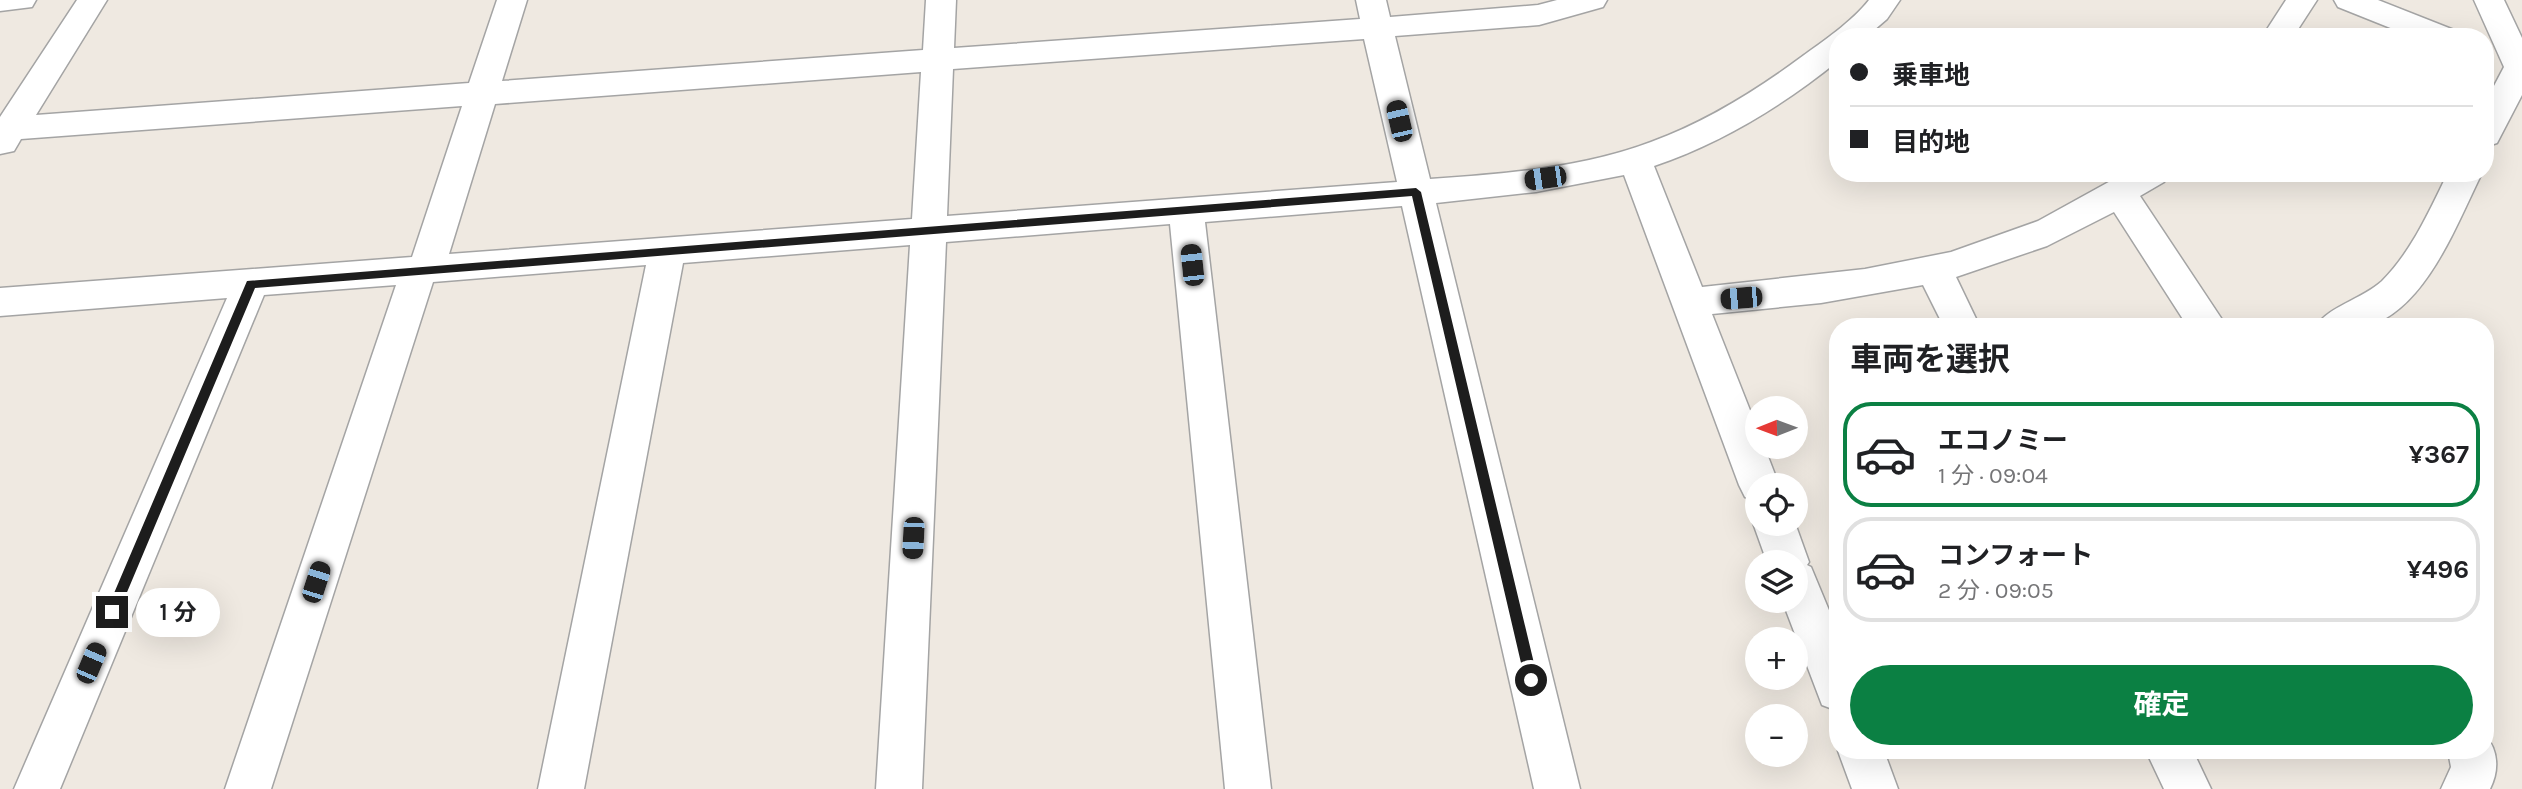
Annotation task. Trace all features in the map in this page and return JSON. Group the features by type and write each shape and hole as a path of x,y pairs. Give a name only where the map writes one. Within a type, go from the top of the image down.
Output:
{"street":[{"path":"0,1 21,0"},
{"path":"4,135 92,0"},
{"path":"247,789 512,0"},
{"path":"899,789 941,0"},
{"path":"4,135 482,92 938,59 1374,14 1539,15 1592,0"},
{"path":"1857,28 1876,12 1885,0"},
{"path":"2283,28 2302,0"},
{"path":"2349,0 2420,28"},
{"path":"2490,0 2520,67"},
{"path":"1374,14 1557,789"},
{"path":"0,302 1476,188 1545,178 1635,160 1701,134 1804,72 1829,51"},
{"path":"2494,57 2520,67"},
{"path":"2494,118 2520,67"},
{"path":"1635,160 1754,473"},
{"path":"1689,302 1794,293 1890,280 1934,270 2034,237 2084,214 2138,182"},
{"path":"2352,318 2394,292 2409,274 2460,182"},
{"path":"2120,193 2202,318"},
{"path":"1186,210 1248,789"},
{"path":"561,789 667,251"},
{"path":"1934,270 1958,318"},
{"path":"37,789 251,284"},
{"path":"1808,611 1829,666"},
{"path":"1864,759 1875,789"},
{"path":"2173,759 2188,789"},
{"path":"2464,789 2475,770 2473,759"}],"route":[{"path":"112,612 251,284 1416,192 1531,680"}]}
